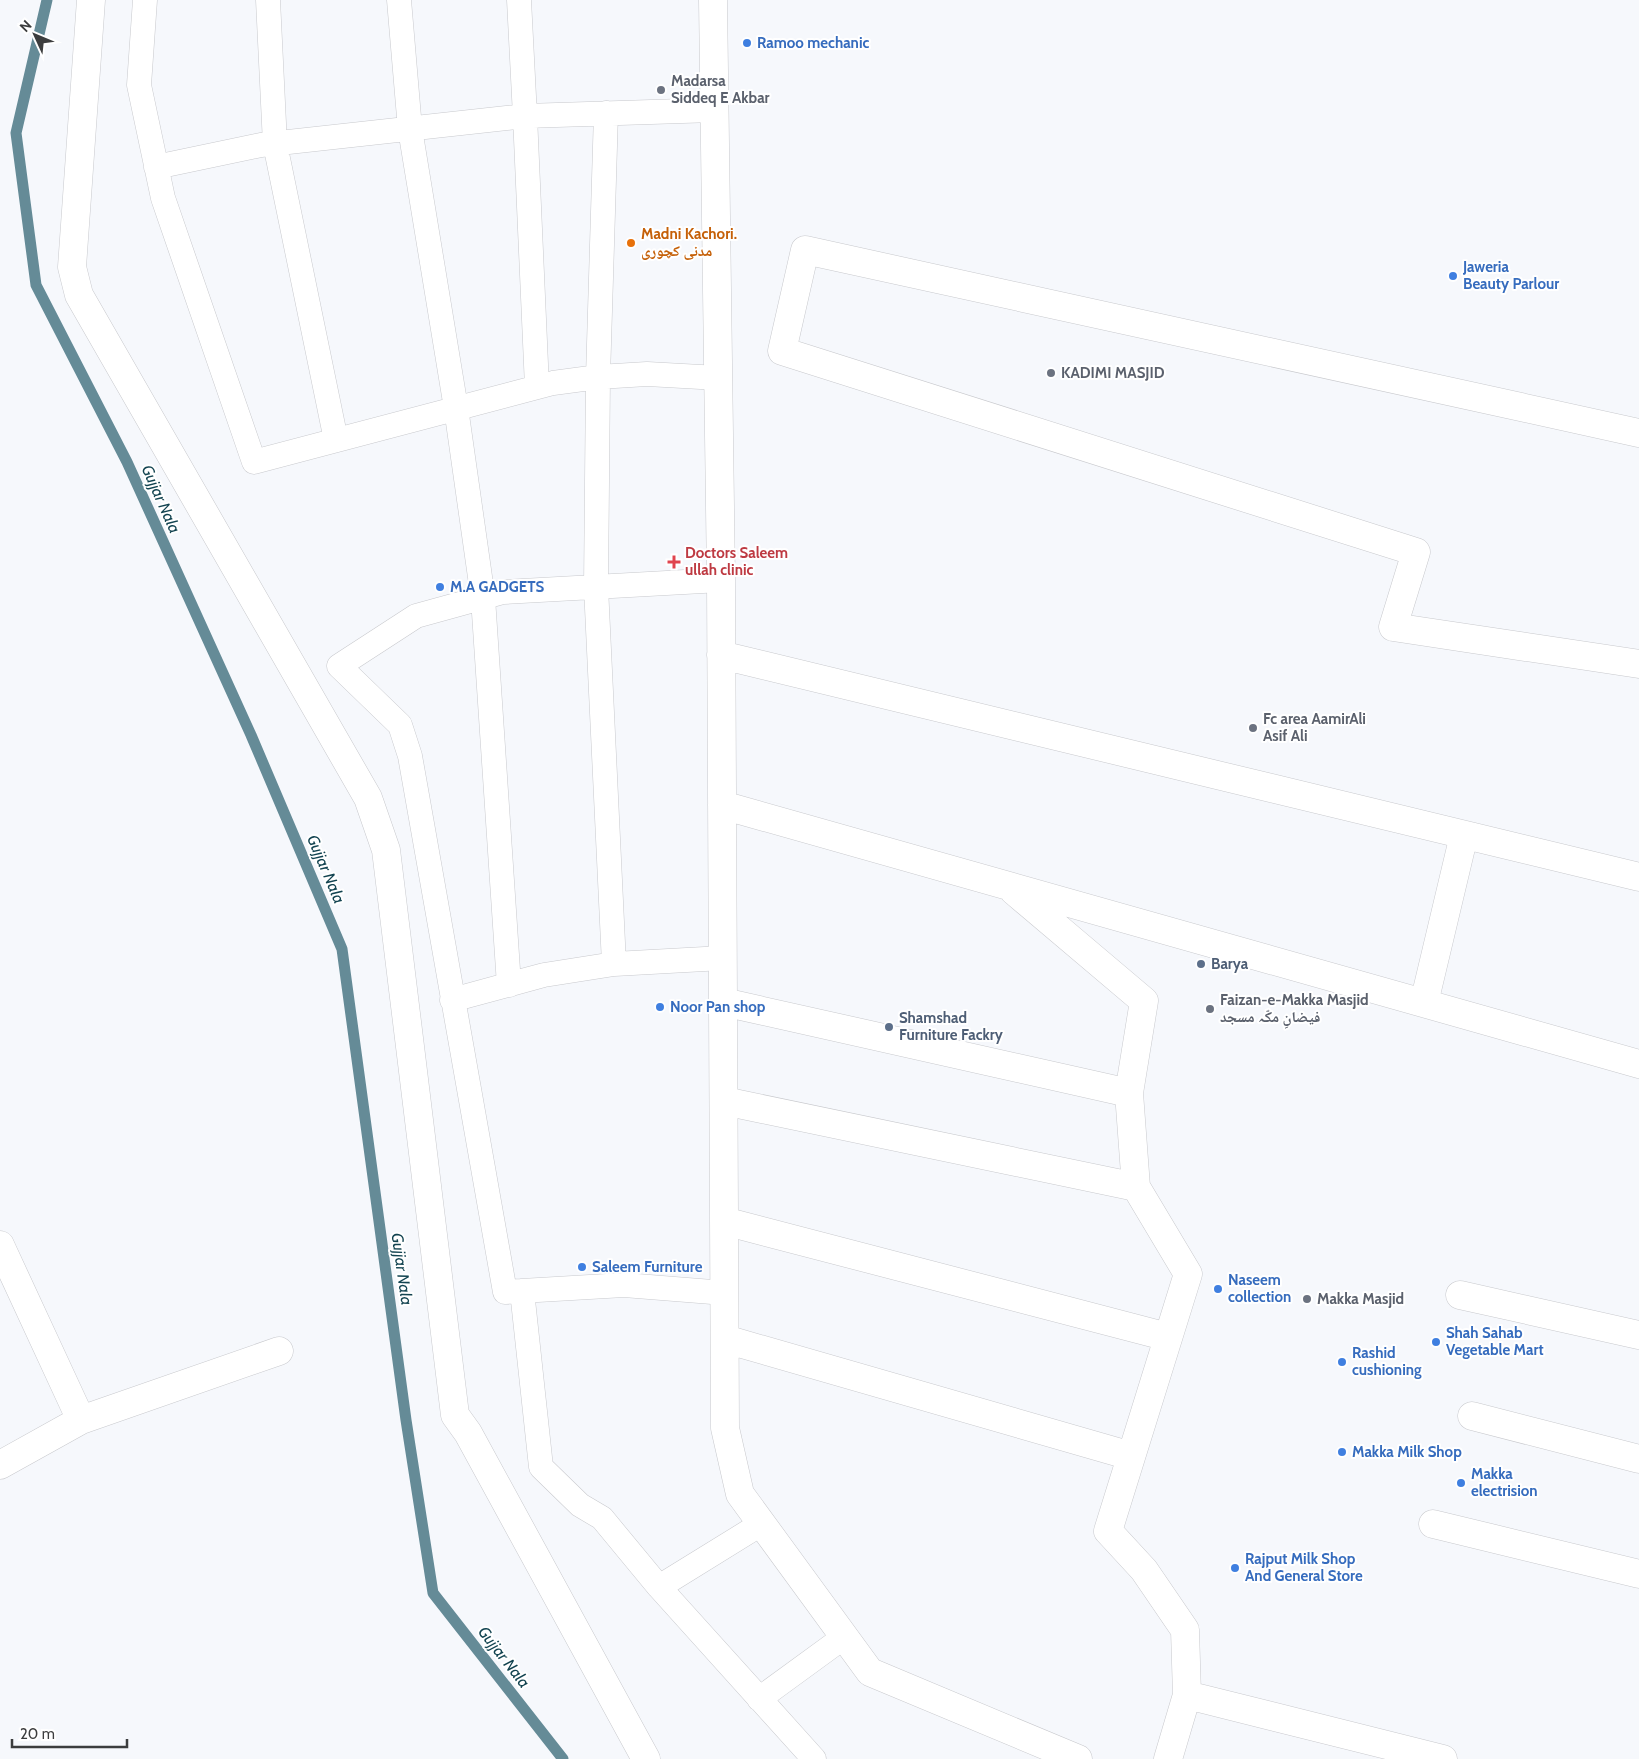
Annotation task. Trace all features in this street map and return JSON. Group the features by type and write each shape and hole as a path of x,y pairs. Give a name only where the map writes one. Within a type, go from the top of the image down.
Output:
{"street":[{"path":"91,0 72,267 79,295 368,798 386,850 456,1415 468,1433 646,1759"},
{"path":"713,0 722,656 725,1428 740,1494 870,1672 1078,1759"},
{"path":"1639,433 805,250 782,351 1416,552 1394,627 1639,664"},
{"path":"722,656 1639,877"},
{"path":"722,805 1639,1064"},
{"path":"1424,1004 1464,835"},
{"path":"1008,886 1144,1001 1129,1093 1136,1187 1188,1274 1108,1531 1144,1570 1185,1630 1187,1695 1168,1759"},
{"path":"723,1002 1129,1093"},
{"path":"724,1101 1136,1187"},
{"path":"724,1221 1168,1337"},
{"path":"0,1245 81,1420"},
{"path":"1460,1294 1639,1335"},
{"path":"725,1340 1132,1456"},
{"path":"0,1465 81,1420 279,1351"},
{"path":"1472,1416 1639,1459"},
{"path":"1433,1524 1639,1574"},
{"path":"1187,1695 1443,1759"}],"lane":[{"path":"145,0 139,85 163,198 254,462 553,383 598,376 647,374 719,378"},
{"path":"268,0 274,144 336,440"},
{"path":"399,0 410,128 456,408 483,598 509,985"},
{"path":"518,0 537,387"},
{"path":"156,167 261,145 525,116 714,110"},
{"path":"606,112 598,376 596,587 614,964"},
{"path":"721,580 503,592 416,616 339,666 400,725 410,756 505,1292 624,1285 725,1293"},
{"path":"452,1000 544,975 614,964 723,958"},
{"path":"522,1291 541,1467 580,1505 602,1518 659,1587 814,1759"},
{"path":"659,1587 761,1524"},
{"path":"759,1699 844,1637"}],"waterway":[{"name":"Gujjar Nala","path":"47,0 16,133 36,285 127,462 251,735 342,949 406,1420 433,1593 563,1759"}],"place":[{"name":"Ramoo mechanic","path":"747,43"},
{"name":"Madarsa Siddeq E Akbar","path":"661,90"},
{"name":"Madni Kachori. مدنی کچوری","path":"631,243"},
{"name":"Jaweria Beauty Parlour","path":"1453,276"},
{"name":"KADIMI MASJID","path":"1051,373"},
{"name":"Doctors Saleem ullah clinic","path":"674,562"},
{"name":"M.A GADGETS","path":"440,587"},
{"name":"Fc area AamirAli Asif Ali","path":"1253,728"},
{"name":"Barya","path":"1201,964"},
{"name":"Noor Pan shop","path":"660,1007"},
{"name":"Faizan-e-Makka Masjid فیضانِ مکّہ مسجد","path":"1210,1009"},
{"name":"Shamshad Furniture Fackry","path":"889,1027"},
{"name":"Saleem Furniture","path":"582,1267"},
{"name":"Naseem collection","path":"1218,1289"},
{"name":"Makka Masjid","path":"1307,1299"},
{"name":"Shah Sahab Vegetable Mart","path":"1436,1342"},
{"name":"Rashid cushioning","path":"1342,1362"},
{"name":"Makka Milk Shop","path":"1342,1452"},
{"name":"Makka electrision","path":"1461,1483"},
{"name":"Rajput Milk Shop And General Store","path":"1235,1568"}]}
